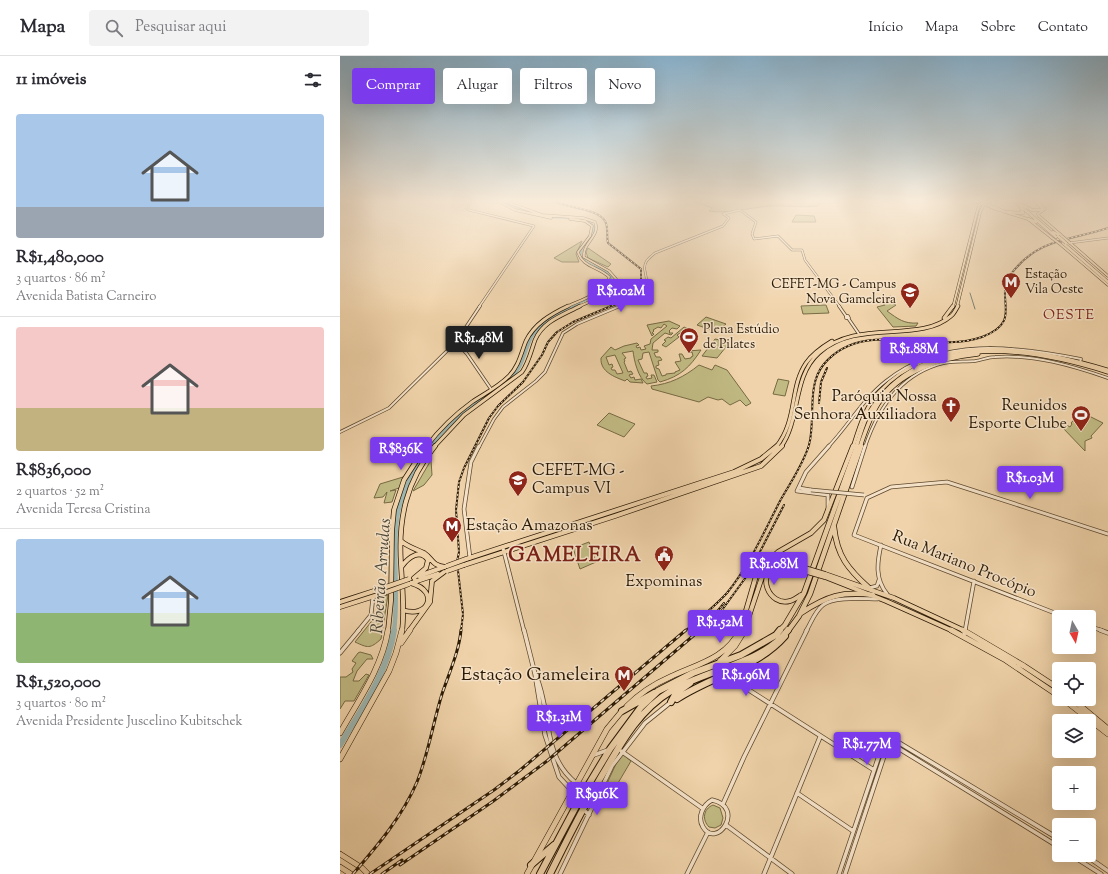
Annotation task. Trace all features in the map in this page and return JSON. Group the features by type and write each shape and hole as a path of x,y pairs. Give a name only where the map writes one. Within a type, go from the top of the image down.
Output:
{"highway":[{"path":"1062,239 1108,282"},
{"path":"1065,243 1108,282"},
{"path":"1086,263 1096,275"},
{"path":"581,802 589,796 636,723 655,702 711,669 742,655 776,636 786,625 804,593 868,414 881,395 906,373 925,364 953,355 996,351 1052,357 1108,372"},
{"path":"677,698 697,686 765,655 780,643 788,632 801,613 846,492 869,424 884,396 909,376 928,366 956,358 997,353 1022,354 1053,359 1108,372"},
{"path":"846,492 852,487"},
{"path":"846,492 849,498"},
{"path":"834,524 834,541 842,559 850,570 869,588"},
{"path":"801,613 824,598 834,594 854,592 873,595"},
{"path":"622,711 642,698 694,673 750,658 788,632"},
{"path":"711,669 743,666"},
{"path":"670,702 676,693 693,680"},
{"path":"540,874 610,749 632,718 658,691"},
{"path":"572,791 581,802"},
{"path":"550,874 581,802 589,796 598,793"},
{"path":"532,865 558,842"}],"main road":[{"path":"341,758 388,671 398,647 403,627 401,541 402,516 410,488 418,471 439,442 459,419 475,406 504,387 523,371 531,356 537,336 549,322 612,288 616,279 582,262 578,255 578,252 586,239"},
{"path":"340,733 373,674 384,648 389,625 392,523 394,510 401,488 417,460 441,428 452,417 506,379 515,370 528,337 538,325 548,317 603,289 608,284 610,275 606,269 584,258 584,250 592,239"},
{"path":"340,607 384,593 468,559 616,516 761,466 781,447 790,431 802,379 808,364 830,344 858,333 922,328 942,322 955,312 958,306 973,239"},
{"path":"1055,239 1065,243 1108,276"},
{"path":"1062,239 1096,275 1108,282"},
{"path":"527,874 607,729 622,711 646,689 705,663 733,644 741,629 756,576 763,565 785,547 810,534 819,527 828,511 865,413 878,392 903,371 922,362 939,356 970,350 1021,350 1080,362 1108,372"},
{"path":"401,541 410,548 426,554 432,563 446,569"},
{"path":"414,578 465,565 503,550"},
{"path":"402,567 406,561 419,554 426,557 428,560 426,568 410,582"},
{"path":"465,565 470,561 468,559"},
{"path":"711,669 733,650 741,639 764,571 774,564 784,563 869,588 888,596 965,633 1039,674 1052,684"},
{"path":"797,567 772,569 766,577 765,585 773,598 780,602 791,601 804,593"},
{"path":"398,647 430,602 432,581 446,569"},
{"path":"825,576 873,595 898,601"},
{"path":"340,602 377,590 410,582 424,587 428,594 427,601 422,610 418,613 409,614 403,610"},
{"path":"882,598 965,633 1052,691"},
{"path":"1072,706 1108,734"},
{"path":"1081,706 1108,728"},
{"path":"340,854 362,868 368,874"},
{"path":"340,867 351,874"}],"street":[{"path":"340,432 389,408 456,342 525,239"},
{"path":"468,559 464,509 469,470 471,462 504,405 545,372 555,353 558,341 567,330 582,321 608,312 629,301 645,284 646,279 644,266 650,257 657,252 690,239"},
{"path":"781,239 792,250 802,250 805,260 858,333"},
{"path":"1065,243 1103,239"},
{"path":"456,342 467,354 491,389"},
{"path":"798,490 809,469 833,443 876,390 901,370 918,362 950,351 993,347 1026,349 1081,360 1080,362"},
{"path":"852,487 872,429 884,406 903,383 928,369 948,362 977,361 993,356 1023,358 1064,364 1090,371 1108,378"},
{"path":"798,490 871,495 891,487 947,482 1108,534"},
{"path":"798,490 828,495 830,499 827,507 828,511"},
{"name":"Rua Mariano Procópio","path":"871,495 868,498 854,535 1052,612"},
{"path":"881,545 876,562 879,579 888,596"},
{"path":"503,550 535,674 545,735 559,777 572,791"},
{"path":"869,588 877,586 879,579"},
{"path":"965,633 974,581"},
{"path":"340,654 371,615 373,597"},
{"path":"723,804 744,757 815,614 822,605 831,600 882,598"},
{"path":"868,599 890,602"},
{"path":"1096,629 1108,633"},
{"path":"730,671 730,677 771,705 874,770"},
{"path":"535,674 540,683 549,733 556,756 563,771 576,783"},
{"path":"560,874 620,750 645,722 670,702 716,680 741,684"},
{"path":"764,874 820,736"},
{"path":"845,874 888,736 1052,835"},
{"path":"839,874 874,770 887,742"},
{"path":"887,742 1052,843"},
{"path":"592,755 610,749 620,750 702,808"},
{"path":"797,793 853,831"},
{"path":"712,800 720,801 723,804 728,813 726,824 720,832 708,832 702,825 700,813 702,808 712,800"},
{"path":"581,802 589,815"},
{"path":"726,824 792,874"},
{"path":"687,874 708,832"},
{"path":"1082,862 1101,874"},
{"path":"1095,862 1108,871"}],"shaded area":[{"path":"582,241 576,254 579,262 562,262 554,258"},
{"path":"588,248 611,264 608,267 588,258 586,252"},
{"path":"890,296 896,299 890,302 896,305 887,311 901,320 909,323 918,323 916,326 893,327 877,307 885,305 880,302"},
{"path":"826,305 829,313 803,314 801,306"},
{"path":"706,317 726,324 717,332 697,325"},
{"path":"669,321 680,326 677,329 672,328 669,331 669,333 673,333 671,335 665,333 653,343 652,350 658,350 658,352 654,353 656,357 660,357 662,360 658,361 659,365 656,366 656,368 659,369 662,376 675,373 680,370 675,362 681,361 679,354 682,354 685,359 691,358 693,356 692,352 689,353 688,351 701,350 689,366 679,374 660,382 649,352 643,353 642,359 638,360 644,373 647,373 647,379 652,378 651,375 654,375 657,382 647,384 641,378 634,359 633,351 622,353 626,358 624,359 624,362 628,372 631,371 633,374 629,375 631,378 634,377 635,380 641,379 643,383 630,382 627,379 625,381 609,373 603,367 601,358 611,347 615,350 637,343 639,345 636,346 637,348 640,347 641,350 646,349 644,346 650,344 651,339 667,326 664,324 661,328 658,327 653,330 654,331 652,333 654,334 652,336 647,325","holes":["615,355 623,373 617,374 615,370 612,370 612,364 609,365 606,357"]},
{"path":"684,327 696,332 688,339 682,337 686,337 689,334 687,331 684,333 685,330 677,335 679,337 666,347 662,345 666,341 664,340 668,337 671,338"},
{"path":"715,339 730,342 717,358 702,356"},
{"path":"699,365 712,370 715,365 727,370 751,403 746,406 740,400 730,405 722,399 718,400 708,397 699,402 652,389 651,386 664,384 676,379"},
{"path":"778,379 789,381 785,396 773,394"},
{"name":"Reunidos Esporte Clube","path":"1081,412 1103,423 1091,436 1092,438 1085,441 1085,451 1062,427 1063,423 1070,427 1072,424 1071,423"},
{"path":"609,413 635,424 624,437 597,425"},
{"path":"431,460 432,475 424,485 413,491"},
{"path":"403,477 404,480 399,488 390,491 396,490 392,502 384,503 387,492 383,497 374,498 380,484"},
{"path":"589,542 596,562 580,569 573,548"},
{"path":"388,595 381,639 371,646 366,646 355,642 375,617 375,613 379,612 379,608 382,607 379,605 380,598"},
{"path":"360,652 371,655 373,659 367,659 357,671 353,681 359,681 366,674 369,675 354,701 345,701 340,709 340,677 346,677 353,672 352,669 356,663 352,661"},
{"path":"621,753 631,761 611,795 604,790"},
{"path":"713,805 720,808 723,818 721,825 715,828 709,827 705,821 705,812"}],"waterway":[{"name":"Ribeirão Arrudas","path":"571,306 600,293 612,282 610,274 586,262 580,256 582,248 588,239"},
{"path":"970,293 975,309"},
{"name":"Ribeirão Arrudas","path":"506,382 520,366 532,336 536,331 550,319 571,306"},
{"name":"Ribeirão Arrudas","path":"430,447 454,421 499,387"},
{"name":"Ribeirão Arrudas","path":"394,631 396,603 395,546 397,518 405,489 431,446"},
{"name":"Ribeirão Arrudas","path":"340,745 380,676 391,646 394,630"}],"railway":[{"path":"461,631 463,614 457,562 459,552 456,510 459,482 464,468 489,418 498,406 523,382 542,355 548,342 557,332 573,322 628,299 639,289 641,283 641,269 608,243 607,239"},
{"path":"685,631 717,603 735,583 800,467 809,445 811,435 813,392 815,382 818,372 824,364 840,350 858,342 878,340 941,342 962,341 982,337 995,331 1002,324 1005,316 1006,283 1011,274 1033,253 1056,242 1067,239"},
{"path":"819,403 821,382 827,368"},
{"path":"722,610 749,573 784,505"},
{"path":"699,626 715,614 724,603"},
{"path":"699,631 706,625"},
{"path":"353,874 397,819 417,782 442,694 456,654 461,630"},
{"path":"370,874 494,790 519,771 686,630"},
{"path":"400,865 492,802 547,761 700,630"},
{"path":"382,874 402,860"}],"place":[{"name":"Estação Vila Oeste","path":"1011,299"},
{"name":"CEFET-MG - Campus Nova Gameleira","path":"910,309"},
{"name":"Plena Estúdio de Pilates","path":"689,354"},
{"name":"Paróquia Nossa Senhora Auxiliadora","path":"951,423"},
{"name":"Reunidos Esporte Clube","path":"1081,432"},
{"name":"CEFET-MG - Campus VI","path":"518,497"},
{"name":"Estação Amazonas","path":"452,543"},
{"name":"Expominas","path":"664,572"},
{"name":"Estação Gameleira","path":"624,692"}],"district":[{"name":"OESTE","path":"1069,316"},
{"name":"GAMELEIRA","path":"575,556"}]}
